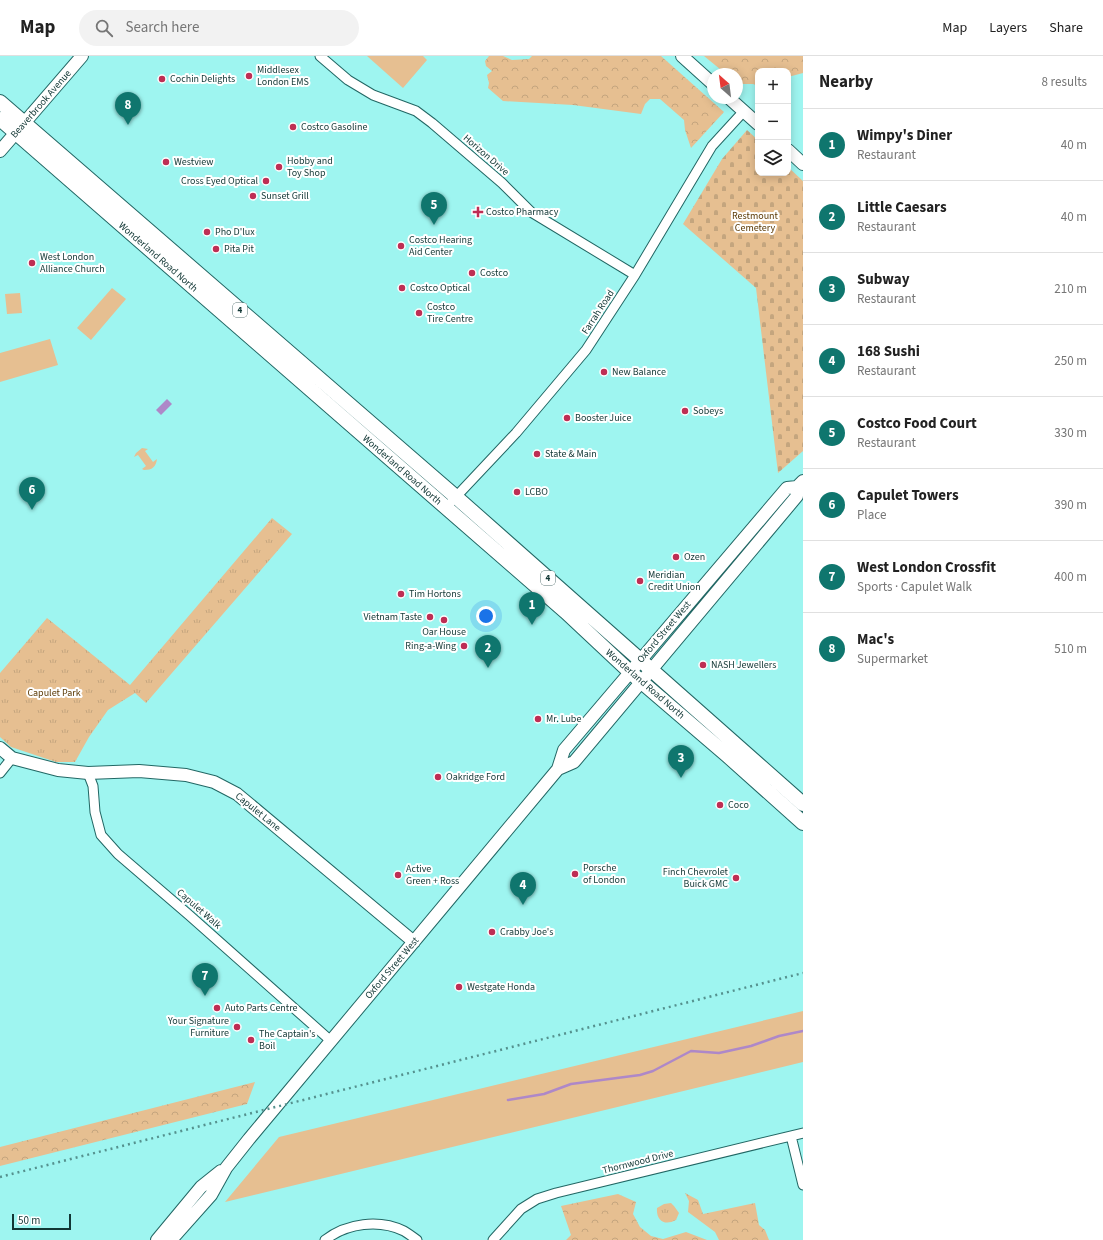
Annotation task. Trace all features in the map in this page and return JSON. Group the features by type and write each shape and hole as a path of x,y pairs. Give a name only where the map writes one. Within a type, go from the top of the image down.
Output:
{"main road":[{"name":"Beaverbrook Avenue","path":"0,151 82,56"},
{"path":"682,56 707,79"},
{"name":"Wonderland Road North","path":"0,102 20,128 451,502 640,660 803,804"},
{"path":"736,104 755,121"},
{"name":"Wonderland Road North","path":"0,119 20,128"},
{"path":"791,153 803,164"},
{"name":"Oxford Street West","path":"171,1240 211,1195 226,1168 558,769 564,750 787,488 800,484"},
{"name":"Oxford Street West","path":"558,769 574,762 797,496 800,484"},
{"name":"Wonderland Road North","path":"451,502 630,672 803,822"},
{"name":"Capulet Lane","path":"0,748 12,758 58,770 88,773 138,771 186,775 214,782 237,794 414,942"},
{"name":"Oxford Street West","path":"157,1240 201,1187 226,1168"}],"street":[{"name":"Horizon Drive","path":"320,56 348,80 373,95 416,111 502,183 531,212 635,275"},
{"name":"Farrah Road","path":"451,502 516,433 586,350 635,275 712,146 744,111"},
{"path":"0,773 12,758"},
{"name":"Capulet Walk","path":"88,773 94,786 95,812 101,835 118,854 331,1041"},
{"name":"Thornwood Drive","path":"493,1240 522,1209 537,1199 556,1193 803,1133"},
{"path":"791,1136 803,1185"},
{"path":"325,1240 332,1235 350,1227 367,1224 387,1226 404,1231 417,1240"}],"green space":[{"path":"367,56 423,56 427,60 403,88"},
{"path":"489,56 503,56 512,60 529,59 532,56 661,56 707,97 707,104 715,104 724,112 691,148 685,130 684,120 660,99 650,99 645,104 641,114 573,105 503,101 488,88 489,83 487,75 492,71 486,66 485,61"},
{"path":"704,56 803,56 803,73 791,76 791,68 755,68 755,85 743,84 743,68 719,68"},
{"name":"Restmount Cemetery","path":"747,130 755,137 755,176 791,176 791,170 803,181 803,451 778,473 756,288 683,224 722,159"},
{"path":"112,288 126,299 91,340 77,328"},
{"path":"20,293 22,313 7,314 5,294"},
{"path":"50,339 58,365 0,382 0,353"},
{"path":"142,448 148,449 145,451 153,462 157,459 155,466 151,469 142,469 146,466 138,455 134,457"},
{"name":"Capulet Park","path":"272,518 292,534 146,703 135,693 108,710 89,737 75,762 56,762 11,747 0,737 0,673 47,618 130,685"},
{"path":"803,1011 803,1062 225,1202 279,1137"},
{"path":"255,1082 247,1104 0,1166 0,1147"},
{"path":"685,1193 698,1200 703,1214 755,1203 759,1225 765,1230 769,1240 719,1240 715,1232 688,1212 689,1201"},
{"path":"618,1194 636,1202 633,1214 640,1227 651,1236 663,1239 686,1232 707,1240 566,1240 571,1235 561,1206"},
{"path":"671,1203 679,1213 676,1220 672,1222 662,1221 658,1216 657,1208 664,1204"}],"shaded area":[{"path":"167,399 172,404 161,415 156,410"}],"waterway":[{"path":"508,1100 544,1094 571,1084 640,1075 653,1071 691,1051 719,1053 751,1046 779,1036 803,1031"}],"railway":[{"path":"0,1177 803,973"}],"place":[{"name":"Middlesex London EMS","path":"249,76"},
{"name":"Cochin Delights","path":"162,79"},
{"name":"Mac's","path":"128,125"},
{"name":"Costco Gasoline","path":"293,127"},
{"name":"Westview","path":"166,162"},
{"name":"Hobby and Toy Shop","path":"279,167"},
{"name":"Cross Eyed Optical","path":"266,181"},
{"name":"Sunset Grill","path":"253,196"},
{"name":"Costco Pharmacy","path":"478,212"},
{"name":"Costco Food Court","path":"434,225"},
{"name":"Pho D'lux","path":"207,232"},
{"name":"Costco Hearing Aid Center","path":"401,246"},
{"name":"Pita Pit","path":"216,249"},
{"name":"West London Alliance Church","path":"32,263"},
{"name":"Costco","path":"472,273"},
{"name":"Costco Optical","path":"402,288"},
{"name":"Costco Tire Centre","path":"419,313"},
{"name":"New Balance","path":"604,372"},
{"name":"Sobeys","path":"685,411"},
{"name":"Booster Juice","path":"567,418"},
{"name":"State & Main","path":"537,454"},
{"name":"LCBO","path":"517,492"},
{"name":"Capulet Towers","path":"32,510"},
{"name":"Ozen","path":"676,557"},
{"name":"Meridian Credit Union","path":"640,581"},
{"name":"Tim Hortons","path":"401,594"},
{"name":"Vietnam Taste","path":"430,617"},
{"name":"Oar House","path":"444,620"},
{"name":"Wimpy's Diner","path":"532,625"},
{"name":"Ring-a-Wing","path":"464,646"},
{"name":"NASH Jewellers","path":"703,665"},
{"name":"Little Caesars","path":"488,668"},
{"name":"Mr. Lube","path":"538,719"},
{"name":"Oakridge Ford","path":"438,777"},
{"name":"Subway","path":"681,778"},
{"name":"Coco","path":"720,805"},
{"name":"Porsche of London","path":"575,874"},
{"name":"Active Green + Ross","path":"398,875"},
{"name":"Finch Chevrolet Buick GMC","path":"736,878"},
{"name":"168 Sushi","path":"523,905"},
{"name":"Crabby Joe's","path":"492,932"},
{"name":"Westgate Honda","path":"459,987"},
{"name":"West London Crossfit","path":"205,996"},
{"name":"Auto Parts Centre","path":"217,1008"},
{"name":"Your Signature Furniture","path":"237,1027"},
{"name":"The Captain's Boil","path":"251,1040"}]}
